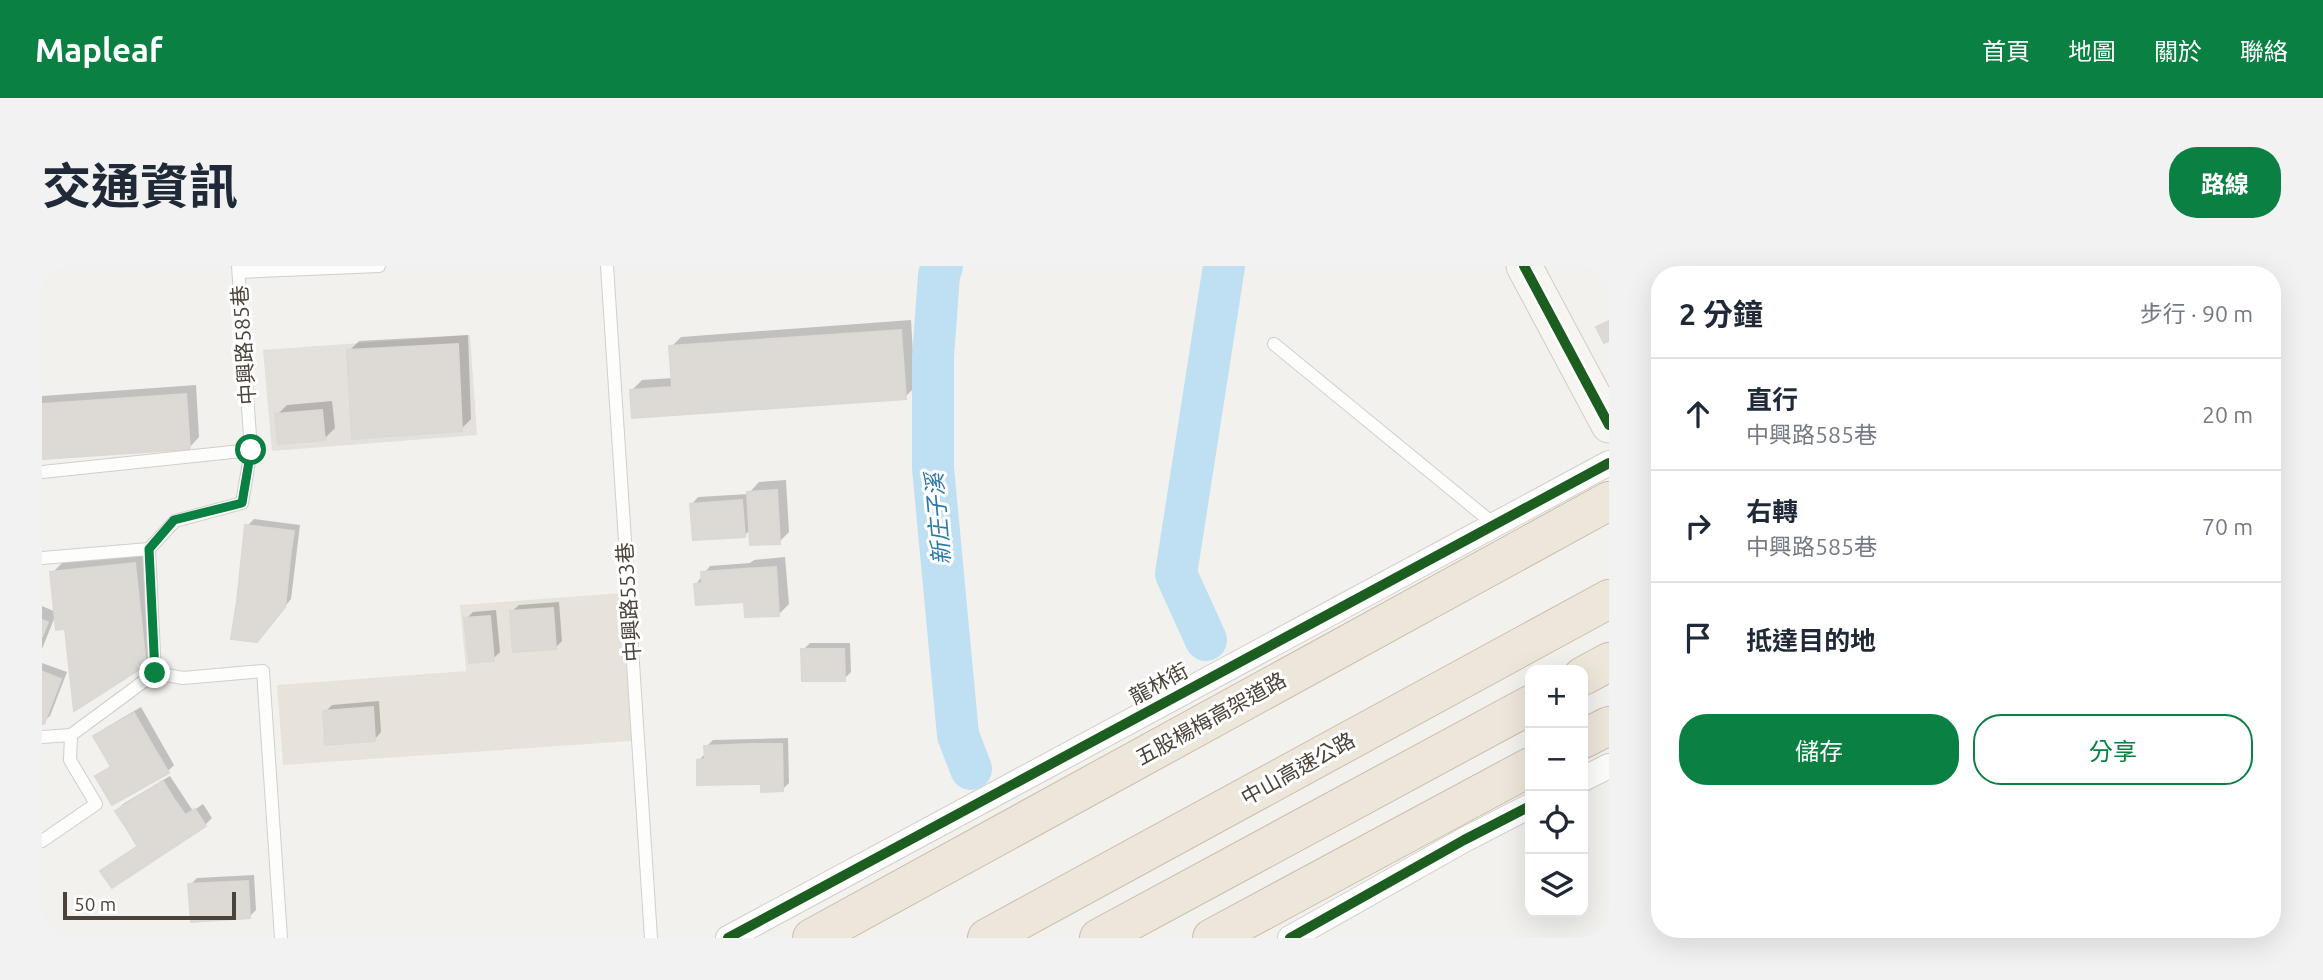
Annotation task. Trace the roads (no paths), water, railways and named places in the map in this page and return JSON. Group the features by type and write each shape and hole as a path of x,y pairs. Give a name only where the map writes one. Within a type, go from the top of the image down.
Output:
{"highway":[{"name":"五股楊梅高架道路","path":"813,938 1609,501"},
{"name":"中山高速公路","path":"987,938 1609,599"},
{"path":"1588,673 1609,662"},
{"path":"1099,938 1525,708"},
{"path":"1588,737 1609,726"},
{"path":"1212,938 1525,770"}],"street":[{"path":"1524,266 1609,425"},
{"name":"龍林街","path":"728,938 1609,463"},
{"path":"1588,776 1609,766"},
{"path":"1290,938 1525,809"}],"lane":[{"path":"239,269 379,266"},
{"name":"中興路553巷","path":"607,266 651,938"},
{"name":"中興路585巷","path":"149,549 174,520 242,503 251,450 239,269"},
{"path":"1274,344 1495,525"},
{"path":"42,472 251,450"},
{"path":"42,558 149,549 155,673"},
{"path":"42,737 71,735 155,673 183,678 263,671 281,938"},
{"path":"42,841 96,804 71,760 71,735"}],"waterway":[{"name":"新庄子溪","path":"942,266 933,357 933,468 958,735 971,769"},
{"path":"1206,640 1176,574 1224,266"}]}
